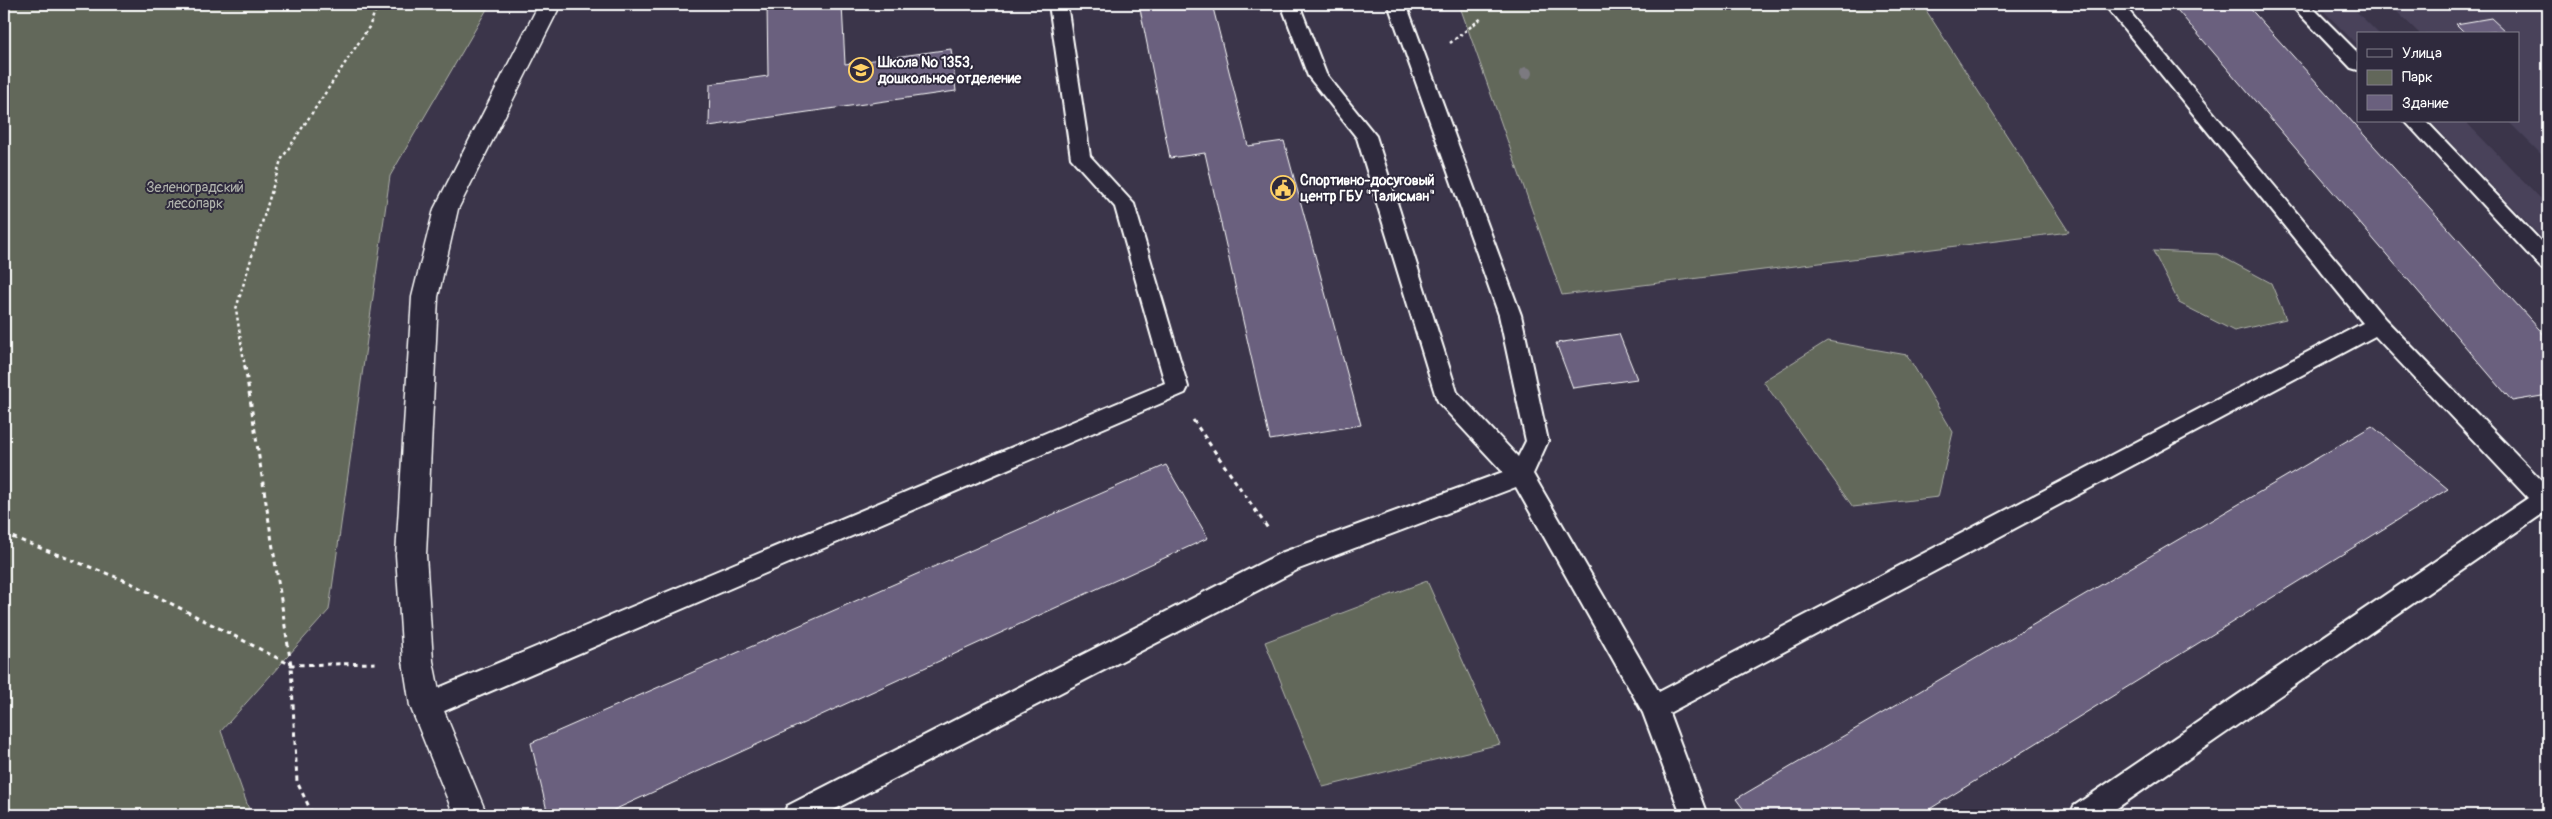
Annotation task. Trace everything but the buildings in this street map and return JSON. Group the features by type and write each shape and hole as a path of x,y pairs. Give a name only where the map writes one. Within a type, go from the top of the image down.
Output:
{"street":[{"path":"470,815 426,706 418,662 411,554 424,297 446,209 550,4"}],"lane":[{"path":"426,706 1177,387 1124,204 1081,158 1058,4"},
{"path":"1290,4 1317,76 1366,136 1447,397 1521,475 1654,708 1694,815"},
{"path":"798,815 1290,561 1521,475 1537,441 1510,315 1397,4"},
{"path":"2084,815 2546,498 2378,325 2113,4"},
{"path":"2299,4 2357,63"},
{"path":"2415,122 2548,262"},
{"path":"1654,708 2378,325"}],"path":[{"path":"314,815 297,782 291,665 236,308 281,160 369,27 378,4"},
{"path":"1177,387 1191,417 1290,561"},
{"path":"4,534 129,582 291,665 418,662"}],"shaded area":[{"path":"2317,4 2349,4 2377,32 2357,32 2357,45"},
{"path":"2389,4 2548,4 2548,161 2509,122 2520,122 2520,32 2418,32"},
{"path":"2431,122 2466,122 2548,206 2548,244"}],"green space":[{"name":"Зеленоградский лесопарк","path":"4,4 490,4 390,176 329,610 221,731 251,815 4,815"},
{"path":"1459,4 1922,4 2069,232 1562,295"},
{"path":"2153,251 2217,254 2271,283 2286,319 2234,331 2179,303"},
{"path":"1827,341 1907,355 1953,432 1938,497 1853,507 1763,381"},
{"path":"1427,581 1500,744 1323,787 1265,642"}],"place":[{"name":"Школа № 1353, дошкольное отделение","path":"861,70"},
{"name":"Спортивно-досуговый центр ГБУ \"Талисман\"","path":"1283,188"}]}
